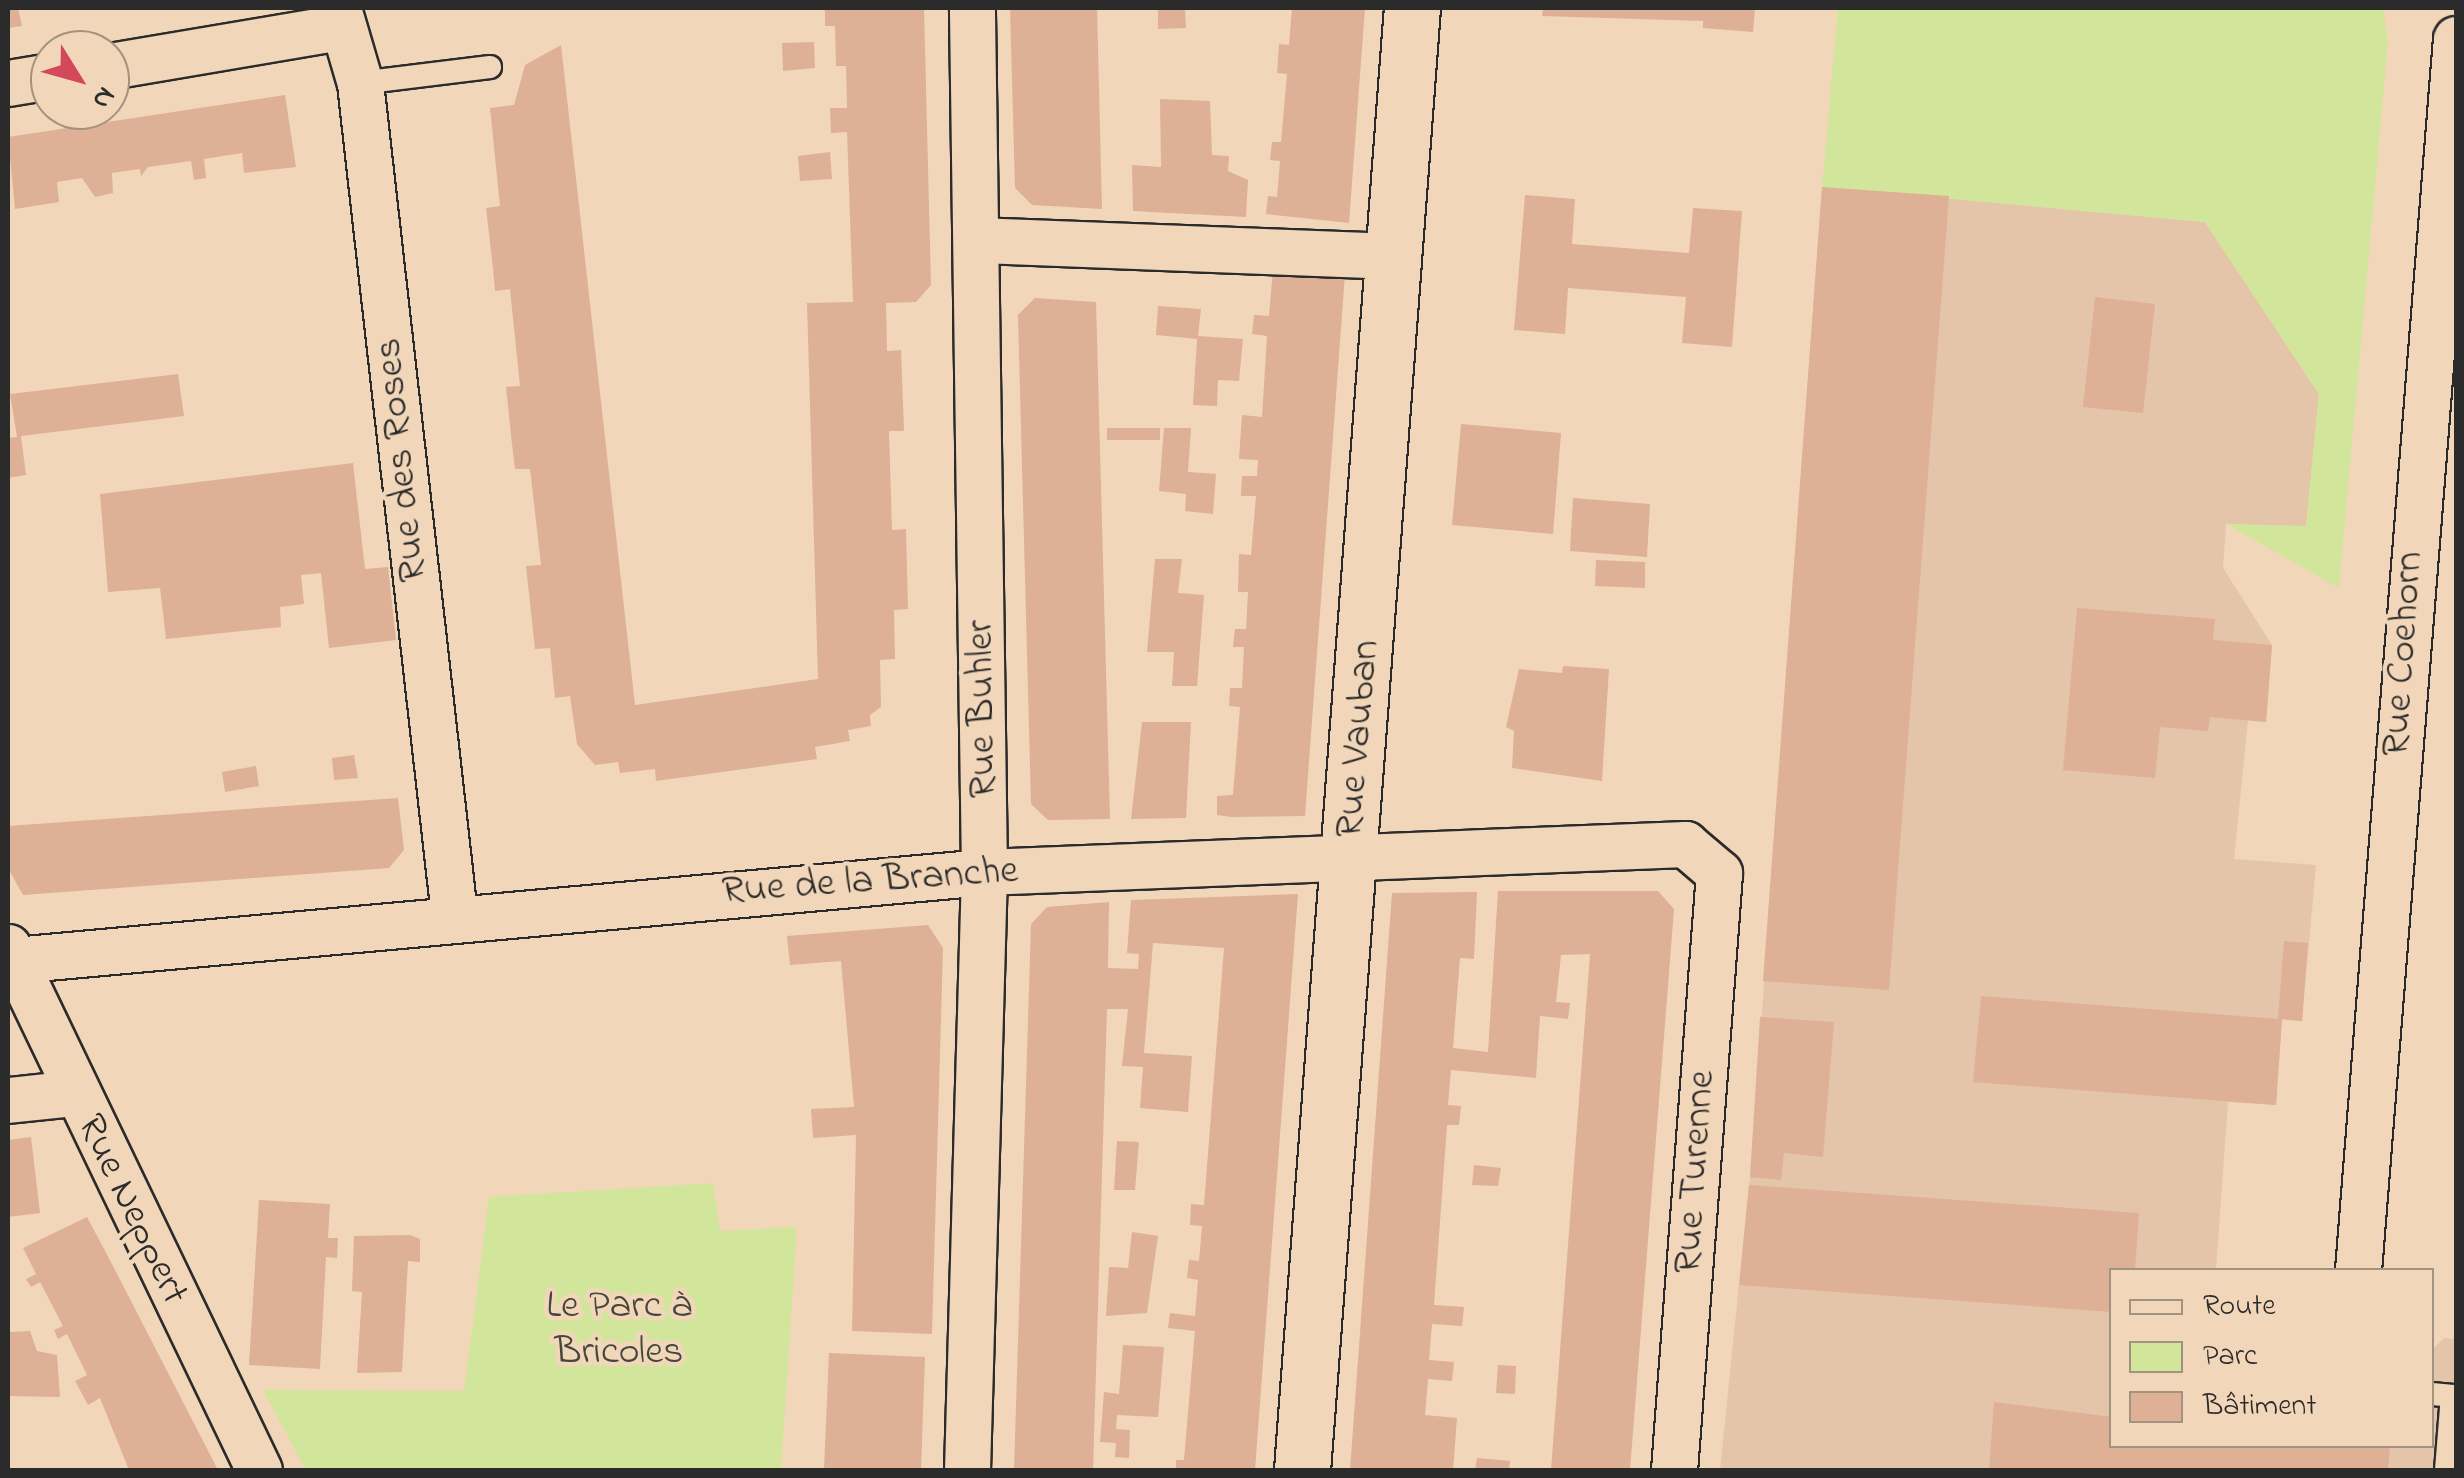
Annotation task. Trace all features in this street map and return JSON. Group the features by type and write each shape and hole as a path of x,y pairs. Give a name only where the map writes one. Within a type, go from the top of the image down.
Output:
{"main road":[{"name":"Rue Vauban","path":"1302,1470 1398,256 1412,8"}],"street":[{"name":"Rue Buhler","path":"967,1470 984,872 972,8"},
{"path":"130,62 339,17"},
{"name":"Rue des Roses","path":"339,17 360,83 454,915"},
{"name":"Rue Coehorn","path":"2358,1268 2456,39"},
{"path":"978,240 1398,256"},
{"name":"Rue de la Branche","path":"11,953 984,872 1685,844 1719,873"},
{"name":"Rue Turenne","path":"1674,1470 1719,873"},
{"name":"Rue Neppert","path":"11,953 73,1092 260,1470"},
{"path":"8,1100 73,1092"}],"lane":[{"path":"360,83 490,67"},
{"path":"2446,1470 2447,1395"}],"shaded area":[{"path":"1822,187 2205,222 2319,394 2306,527 2226,524 2223,568 2272,645 2266,722 2248,720 2234,859 2316,865 2302,1021 2282,1020 2276,1105 2228,1102 2216,1268 2109,1268 2109,1448 2434,1448 2434,1348 2444,1338 2456,1339 2456,1470 1720,1470 1750,1177"}],"green space":[{"path":"1838,8 2383,8 2388,42 2339,588 2226,524 2306,526 2319,394 2205,222 1822,187"},
{"name":"Le Parc à Bricoles","path":"713,1183 720,1231 797,1227 781,1470 306,1470 263,1390 464,1391 489,1197"}],"building":[{"path":"8,8 18,8 22,26 8,28"},
{"path":"825,8 924,8 931,285 916,302 886,303 887,351 901,350 904,431 889,431 892,530 906,529 908,609 894,610 895,659 880,660 881,707 870,715 871,726 848,730 850,741 815,747 817,759 656,781 655,769 620,773 618,762 595,765 577,744 570,696 555,698 550,648 535,649 526,566 541,565 530,469 515,469 512,444 506,387 520,386 510,289 495,291 486,208 500,206 490,108 514,105 525,65 561,45 635,705 818,679 807,303 853,302 847,132 831,133 830,108 847,108 846,66 836,66 835,26 825,26"},
{"path":"1010,8 1097,8 1102,209 1032,205 1015,188"},
{"path":"1158,8 1185,8 1186,28 1158,29"},
{"path":"1292,8 1365,8 1349,223 1266,214 1268,196 1277,197 1280,161 1270,160 1272,142 1281,142 1287,74 1277,73 1279,44 1289,45"},
{"path":"1543,8 1755,8 1753,32 1703,28 1703,21 1542,16"},
{"path":"814,42 815,68 783,71 782,43"},
{"path":"285,95 296,167 244,173 242,153 204,159 206,178 194,180 191,161 148,167 141,176 140,169 112,173 113,193 95,197 82,178 57,182 59,202 15,209 8,137 54,130 130,130 130,119"},
{"path":"1160,99 1210,101 1212,155 1229,156 1228,171 1248,180 1246,217 1133,211 1132,165 1161,167"},
{"path":"830,152 832,179 800,181 798,156"},
{"path":"1822,187 1949,196 1889,990 1763,981"},
{"path":"1525,195 1575,199 1572,244 1689,253 1693,208 1742,211 1732,347 1682,343 1686,297 1568,288 1565,334 1514,330"},
{"path":"1273,269 1345,274 1305,816 1231,817 1217,815 1217,796 1233,795 1240,707 1229,706 1230,688 1242,688 1244,647 1233,647 1235,629 1246,629 1248,592 1238,592 1239,554 1251,555 1256,496 1241,496 1242,476 1257,476 1258,460 1239,459 1242,415 1262,417 1267,336 1252,334 1254,315 1269,316"},
{"path":"2095,297 2155,304 2143,413 2083,407"},
{"path":"1035,298 1096,302 1110,819 1048,820 1031,804 1018,315"},
{"path":"1158,306 1201,309 1198,336 1243,339 1239,381 1218,380 1217,406 1193,405 1197,339 1156,335"},
{"path":"178,374 184,416 21,436 26,475 8,478 8,438 17,437 10,394"},
{"path":"1461,424 1561,433 1553,534 1452,525"},
{"path":"1107,428 1160,428 1160,440 1107,440"},
{"path":"1164,428 1191,428 1188,472 1216,474 1213,514 1185,511 1186,494 1159,491"},
{"path":"353,463 365,569 388,567 396,640 329,648 321,573 301,575 304,604 280,607 281,627 166,639 160,588 108,592 100,494"},
{"path":"1573,498 1650,504 1647,557 1570,551"},
{"path":"1155,559 1182,559 1178,593 1204,595 1197,686 1172,686 1174,652 1147,652"},
{"path":"1596,560 1645,562 1645,588 1595,586"},
{"path":"2077,608 2215,619 2213,640 2272,645 2266,722 2210,717 2208,731 2160,727 2155,778 2063,770"},
{"path":"1563,666 1609,669 1602,781 1512,768 1514,731 1506,727 1519,669 1562,673"},
{"path":"1142,722 1191,722 1186,818 1131,819"},
{"path":"354,755 358,778 334,780 332,758"},
{"path":"256,766 259,786 225,792 222,772"},
{"path":"398,798 404,850 389,868 23,895 8,868 8,826"},
{"path":"1498,891 1658,891 1674,909 1630,1470 1551,1470 1590,954 1561,955 1556,1002 1570,1003 1568,1019 1540,1016 1536,1078 1451,1070 1448,1105 1461,1106 1459,1125 1447,1125 1434,1305 1464,1307 1462,1326 1432,1324 1429,1360 1454,1362 1452,1381 1428,1379 1425,1415 1457,1418 1453,1470 1350,1470 1392,893 1477,892 1474,959 1460,958 1453,1048 1488,1052"},
{"path":"1298,894 1255,1470 1176,1470 1176,1460 1184,1460 1195,1331 1168,1328 1170,1313 1195,1316 1198,1280 1187,1278 1189,1260 1199,1261 1202,1226 1190,1225 1191,1204 1204,1205 1224,948 1153,943 1144,1053 1192,1056 1188,1112 1140,1108 1143,1067 1122,1066 1128,1009 1107,1009 1093,1470 1014,1470 1031,924 1047,907 1109,902 1108,968 1138,969 1139,954 1127,953 1131,900"},
{"path":"928,925 943,948 932,1334 852,1331 856,1135 813,1138 811,1109 854,1107 841,961 790,965 787,936"},
{"path":"2284,941 2308,943 2302,1021 2282,1019 2276,1105 1973,1082 1981,996 2278,1019"},
{"path":"1760,1017 1834,1022 1823,1157 1784,1153 1781,1180 1750,1177"},
{"path":"31,1137 40,1213 8,1217 8,1140"},
{"path":"1117,1141 1139,1142 1135,1190 1114,1190"},
{"path":"1474,1165 1501,1168 1498,1186 1472,1185"},
{"path":"1749,1185 2139,1213 2135,1268 2109,1268 2109,1312 1739,1285"},
{"path":"259,1200 330,1204 328,1238 338,1238 337,1258 326,1257 320,1369 249,1365"},
{"path":"87,1217 218,1470 129,1470 100,1398 88,1405 75,1381 87,1375 67,1334 58,1339 54,1330 63,1326 40,1282 31,1287 26,1279 36,1274 23,1248"},
{"path":"1132,1232 1158,1236 1147,1313 1106,1316 1109,1267 1128,1268"},
{"path":"410,1235 420,1239 420,1262 408,1261 402,1372 357,1373 362,1292 352,1291 354,1236"},
{"path":"30,1331 37,1351 57,1355 60,1397 8,1396 8,1332"},
{"path":"1123,1345 1164,1347 1158,1417 1117,1415 1116,1429 1130,1430 1129,1458 1115,1457 1116,1443 1100,1442 1104,1392 1119,1394"},
{"path":"829,1353 925,1357 921,1470 824,1470"},
{"path":"1498,1365 1516,1366 1515,1394 1496,1393"},
{"path":"1994,1402 2109,1417 2109,1448 2390,1448 2388,1470 1989,1470"},
{"path":"1477,1458 1510,1461 1509,1470 1475,1470"}]}
